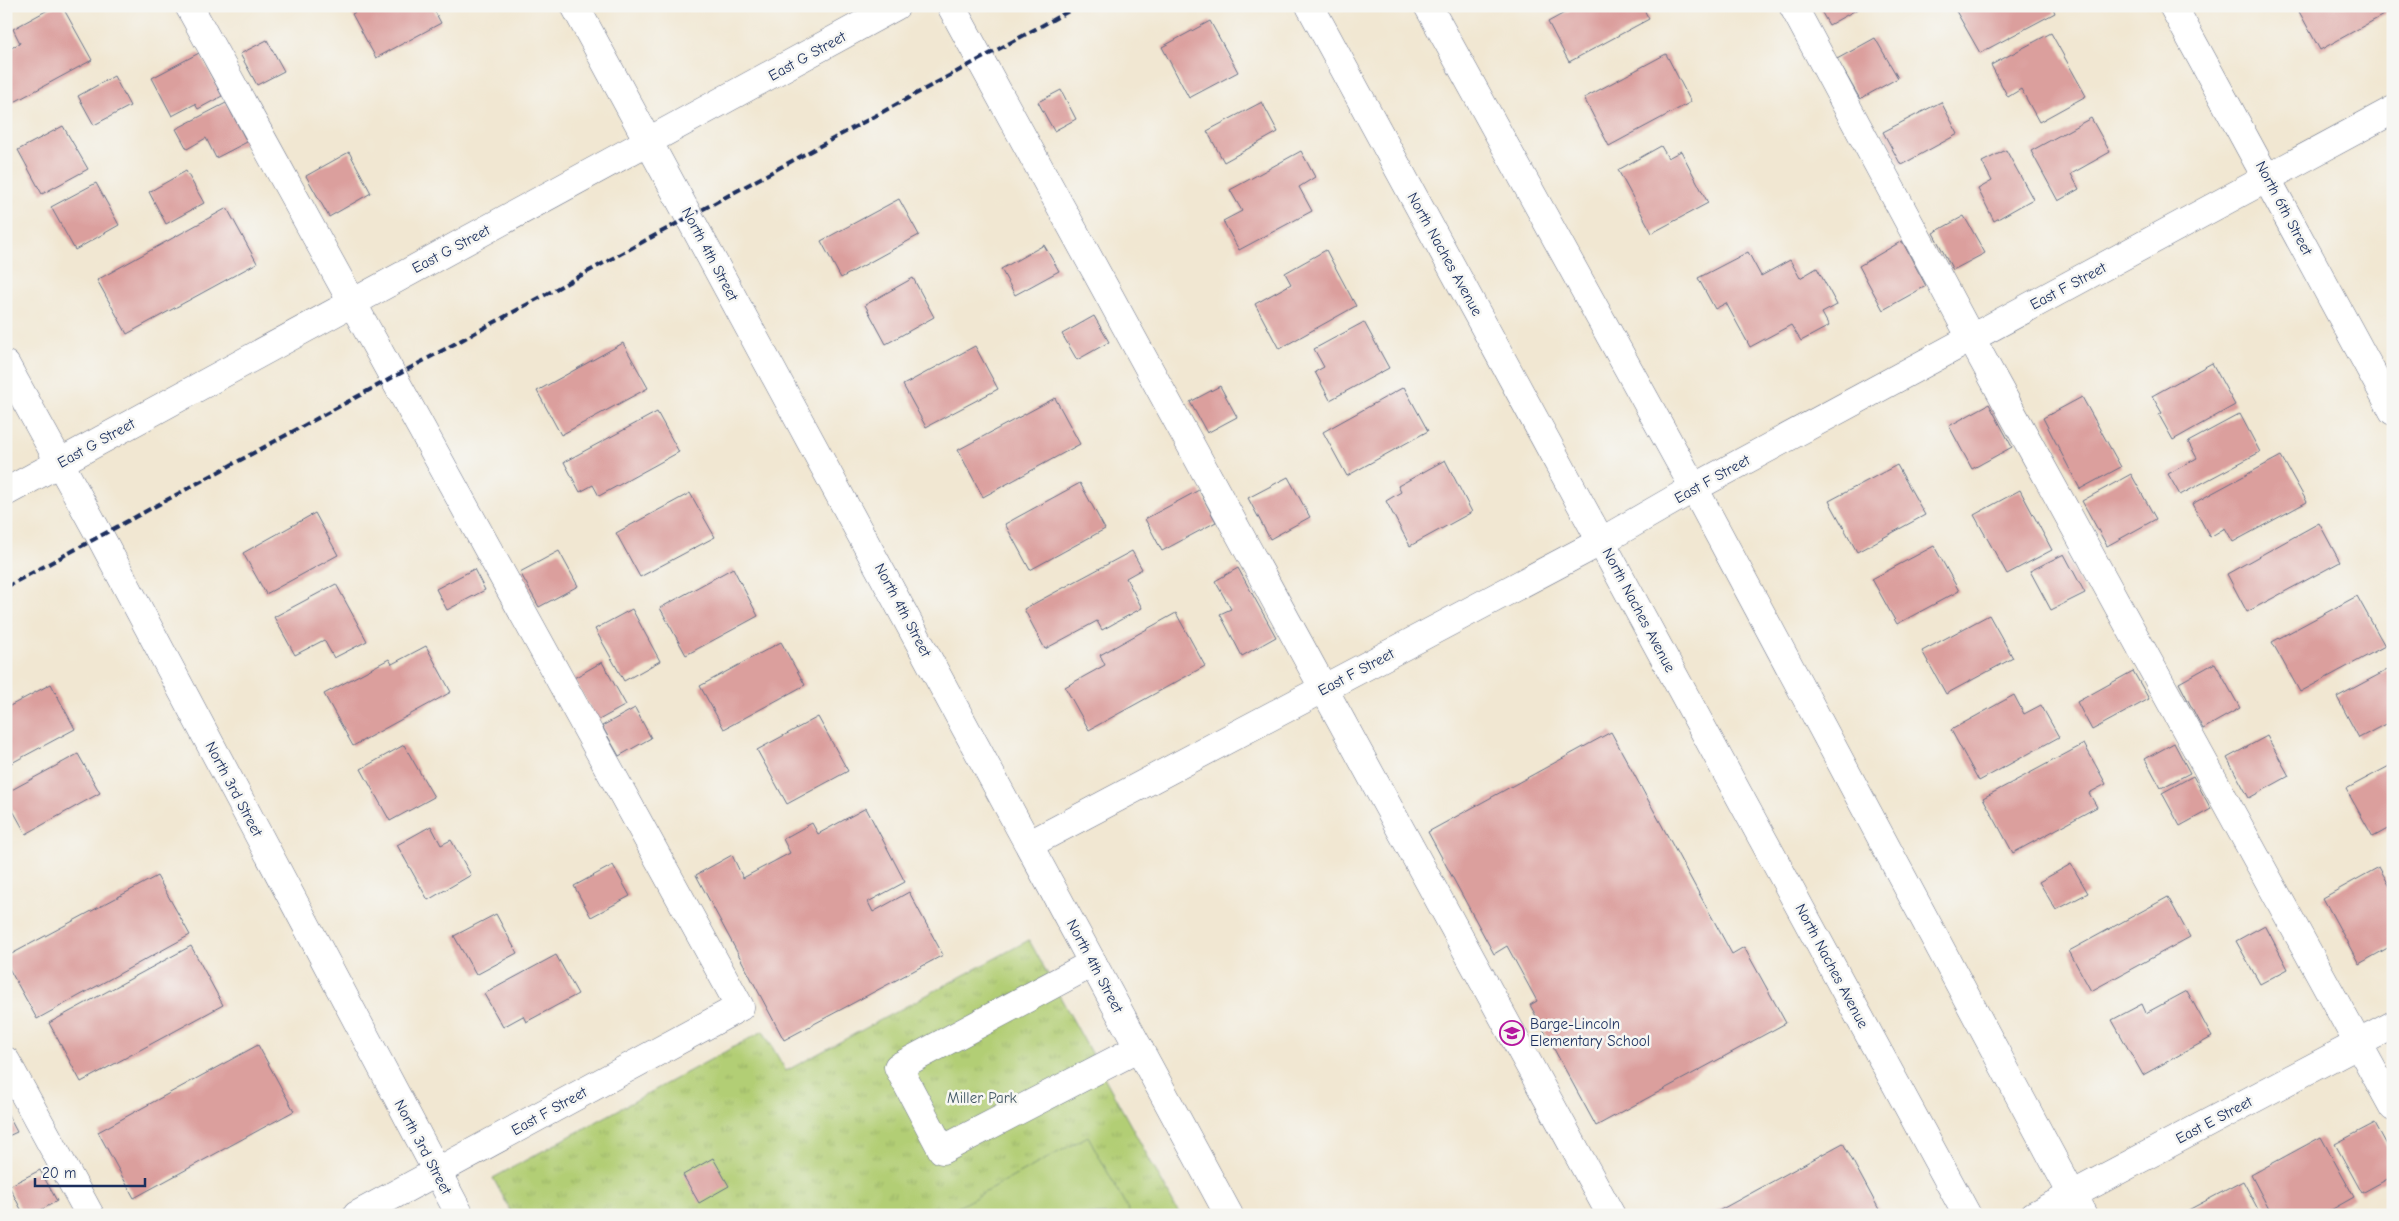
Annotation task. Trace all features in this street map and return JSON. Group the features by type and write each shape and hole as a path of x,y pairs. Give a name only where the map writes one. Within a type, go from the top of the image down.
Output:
{"street":[{"path":"189,6 352,302"},
{"name":"North 4th Street","path":"575,6 1229,1215"},
{"name":"East G Street","path":"6,492 352,302 649,143 896,6"},
{"path":"951,6 1611,1215"},
{"name":"North Naches Avenue","path":"1310,6 1967,1215"},
{"path":"1428,6 1694,488 2078,1205"},
{"path":"1793,6 1971,338 2393,1107"},
{"name":"North 6th Street","path":"2173,6 2393,410"},
{"name":"East F Street","path":"1030,844 1602,541 1694,488 2393,110"},
{"name":"East F Street","path":"352,302 740,1007 357,1215"},
{"name":"North 3rd Street","path":"6,365 101,538 460,1215"},
{"path":"1094,963 898,1067 933,1134 942,1150 1139,1048"},
{"name":"East E Street","path":"2034,1215 2078,1205 2393,1025"},
{"path":"6,1061 90,1215"}],"green space":[{"name":"Miller Park","path":"1029,940 1180,1215 513,1215 493,1178 763,1031 786,1071"},
{"path":"1088,1136 1131,1215 948,1215 947,1213"}],"building":[{"path":"55,6 62,6 92,60 7,106 6,51 20,43 13,29"},
{"path":"366,6 432,6 441,23 376,58 352,14"},
{"path":"1577,6 1642,6 1649,19 1569,62 1548,22"},
{"path":"1818,6 1863,6 1829,25"},
{"path":"1965,6 2052,6 2055,13 1980,53 1956,11"},
{"path":"2296,6 2383,6 2387,13 2320,50"},
{"path":"1210,21 1238,72 1189,98 1162,47"},
{"path":"2051,33 2086,96 2039,122 2021,89 2008,97 1991,65"},
{"path":"1875,38 1898,78 1860,99 1837,59"},
{"path":"267,40 284,71 257,85 240,54"},
{"path":"199,53 222,96 198,109 195,104 172,116 152,78"},
{"path":"1666,54 1691,102 1609,146 1584,98"},
{"path":"114,76 130,106 94,125 78,96"},
{"path":"1061,90 1076,119 1054,131 1038,102"},
{"path":"1262,102 1278,132 1224,162 1207,131"},
{"path":"1941,102 1958,134 1901,165 1883,132"},
{"path":"226,103 247,142 216,158 206,138 187,149 176,129"},
{"path":"2091,118 2110,152 2071,174 2079,189 2058,201 2031,151"},
{"path":"63,126 88,169 42,194 18,150"},
{"path":"1661,146 1668,158 1681,151 1708,203 1652,233 1618,170"},
{"path":"2006,150 2033,199 1994,221 1978,189 1992,181 1982,162"},
{"path":"1301,151 1315,177 1299,187 1312,211 1239,250 1223,221 1242,211 1230,190"},
{"path":"349,152 371,193 329,217 306,176"},
{"path":"186,171 204,203 166,224 149,192"},
{"path":"96,183 119,225 75,250 51,207"},
{"path":"899,199 919,235 841,278 821,241"},
{"path":"227,208 257,263 127,334 97,280"},
{"path":"1964,216 1985,253 1953,270 1933,233"},
{"path":"1902,241 1926,286 1883,310 1859,266"},
{"path":"1044,245 1059,271 1015,295 1001,269"},
{"path":"1326,250 1356,306 1279,349 1255,304 1291,284 1285,273"},
{"path":"1748,252 1761,276 1790,260 1800,278 1817,268 1837,305 1822,313 1829,326 1801,341 1791,325 1750,347 1726,303 1715,309 1698,278"},
{"path":"913,278 934,317 886,344 865,305"},
{"path":"1094,316 1109,342 1077,360 1062,334"},
{"path":"1364,322 1389,368 1330,400 1315,372 1324,367 1314,349"},
{"path":"623,343 648,388 561,435 537,391"},
{"path":"975,346 998,389 926,427 903,385"},
{"path":"2212,363 2235,405 2173,440 2159,415 2162,413 2152,396"},
{"path":"1220,386 1237,417 1207,433 1190,402"},
{"path":"1404,387 1428,431 1347,476 1323,432"},
{"path":"2082,397 2121,467 2080,489 2043,418"},
{"path":"1055,398 1080,444 983,497 958,450"},
{"path":"1989,404 2012,447 1972,469 1949,426"},
{"path":"657,412 679,452 599,496 593,485 580,492 564,462"},
{"path":"2240,414 2260,452 2180,495 2168,474 2197,458 2188,442"},
{"path":"2281,456 2307,502 2233,542 2225,528 2210,537 2192,504"},
{"path":"1445,460 1472,512 1410,546 1386,501 1401,492 1398,486"},
{"path":"1897,465 1925,515 1857,552 1829,501"},
{"path":"2131,474 2156,519 2107,546 2082,501"},
{"path":"1288,477 1310,517 1270,539 1248,498"},
{"path":"1080,483 1105,529 1030,570 1005,524"},
{"path":"1199,490 1216,522 1162,551 1145,519"},
{"path":"2020,490 2052,550 2007,574 1974,515"},
{"path":"690,493 715,537 640,577 616,533"},
{"path":"315,513 338,555 266,594 243,553"},
{"path":"2319,523 2340,562 2247,612 2227,574"},
{"path":"1934,546 1959,591 1897,624 1872,579"},
{"path":"559,551 578,586 539,607 520,572"},
{"path":"1132,551 1142,569 1126,578 1142,608 1102,630 1097,621 1045,649 1024,609"},
{"path":"2064,554 2085,593 2051,610 2030,571"},
{"path":"733,568 758,616 686,655 660,608"},
{"path":"1238,568 1276,637 1242,656 1220,614 1231,609 1215,581"},
{"path":"474,569 485,590 447,610 436,589"},
{"path":"336,584 367,641 334,658 324,640 295,655 274,617"},
{"path":"2357,596 2385,646 2300,692 2272,642"},
{"path":"632,609 660,661 624,681 595,629"},
{"path":"1176,613 1205,666 1089,730 1065,687 1105,665 1100,655"},
{"path":"1989,615 2013,658 1946,694 1922,651"},
{"path":"781,642 805,685 724,729 700,686"},
{"path":"426,646 451,692 353,746 324,694 389,659 392,664"},
{"path":"602,662 626,705 597,721 574,678"},
{"path":"2215,663 2240,708 2203,729 2179,683"},
{"path":"2393,667 2393,720 2359,738 2337,697"},
{"path":"2133,671 2149,699 2092,730 2077,702"},
{"path":"51,684 75,729 6,766 6,708"},
{"path":"2014,695 2024,714 2041,705 2059,737 1979,781 1951,730"},
{"path":"635,708 651,738 619,756 602,726"},
{"path":"818,717 848,771 787,804 757,750"},
{"path":"1611,732 1732,954 1744,947 1786,1023 1596,1126 1530,1005 1537,1001 1507,946 1494,954 1428,832"},
{"path":"2267,736 2289,776 2249,798 2227,758"},
{"path":"2174,743 2190,773 2161,788 2145,759"},
{"path":"2084,744 2106,784 2089,793 2097,807 2013,853 1983,798"},
{"path":"404,745 434,797 390,821 361,769"},
{"path":"78,754 100,793 26,834 6,798 6,793"},
{"path":"2393,764 2393,826 2373,837 2346,789"},
{"path":"2193,776 2211,809 2180,826 2162,793"},
{"path":"866,808 905,882 868,902 873,912 909,892 943,955 784,1040 696,875 732,855 743,878 790,853 783,839 812,823 818,834"},
{"path":"431,826 441,845 451,840 471,875 428,900 397,845"},
{"path":"2071,864 2088,893 2056,910 2039,882"},
{"path":"613,865 630,896 591,917 574,886"},
{"path":"2379,867 2393,892 2393,945 2359,964 2323,898"},
{"path":"157,876 190,935 37,1019 6,963 6,957"},
{"path":"2168,897 2190,937 2091,991 2069,951"},
{"path":"496,914 517,953 476,975 454,936"},
{"path":"2265,925 2288,969 2260,984 2236,941"},
{"path":"191,946 223,1005 81,1082 49,1023"},
{"path":"556,955 578,994 526,1022 523,1016 503,1027 484,994"},
{"path":"2187,991 2212,1037 2143,1075 2112,1020 2142,1004 2146,1013"},
{"path":"258,1045 294,1111 134,1198 98,1132"},
{"path":"6,1111 17,1132 6,1137"},
{"path":"2375,1123 2393,1156 2393,1176 2362,1193 2335,1144"},
{"path":"2321,1137 2354,1197 2322,1215 2272,1215 2251,1175"},
{"path":"1843,1143 1882,1215 1711,1215"},
{"path":"713,1158 729,1186 699,1203 683,1175"},
{"path":"40,1170 57,1201 32,1215 24,1215 9,1186"},
{"path":"2243,1181 2261,1215 2179,1215"}],"railway":[{"path":"6,587 1078,6"}],"place":[{"name":"Barge-Lincoln Elementary School","path":"1512,1033"}]}
